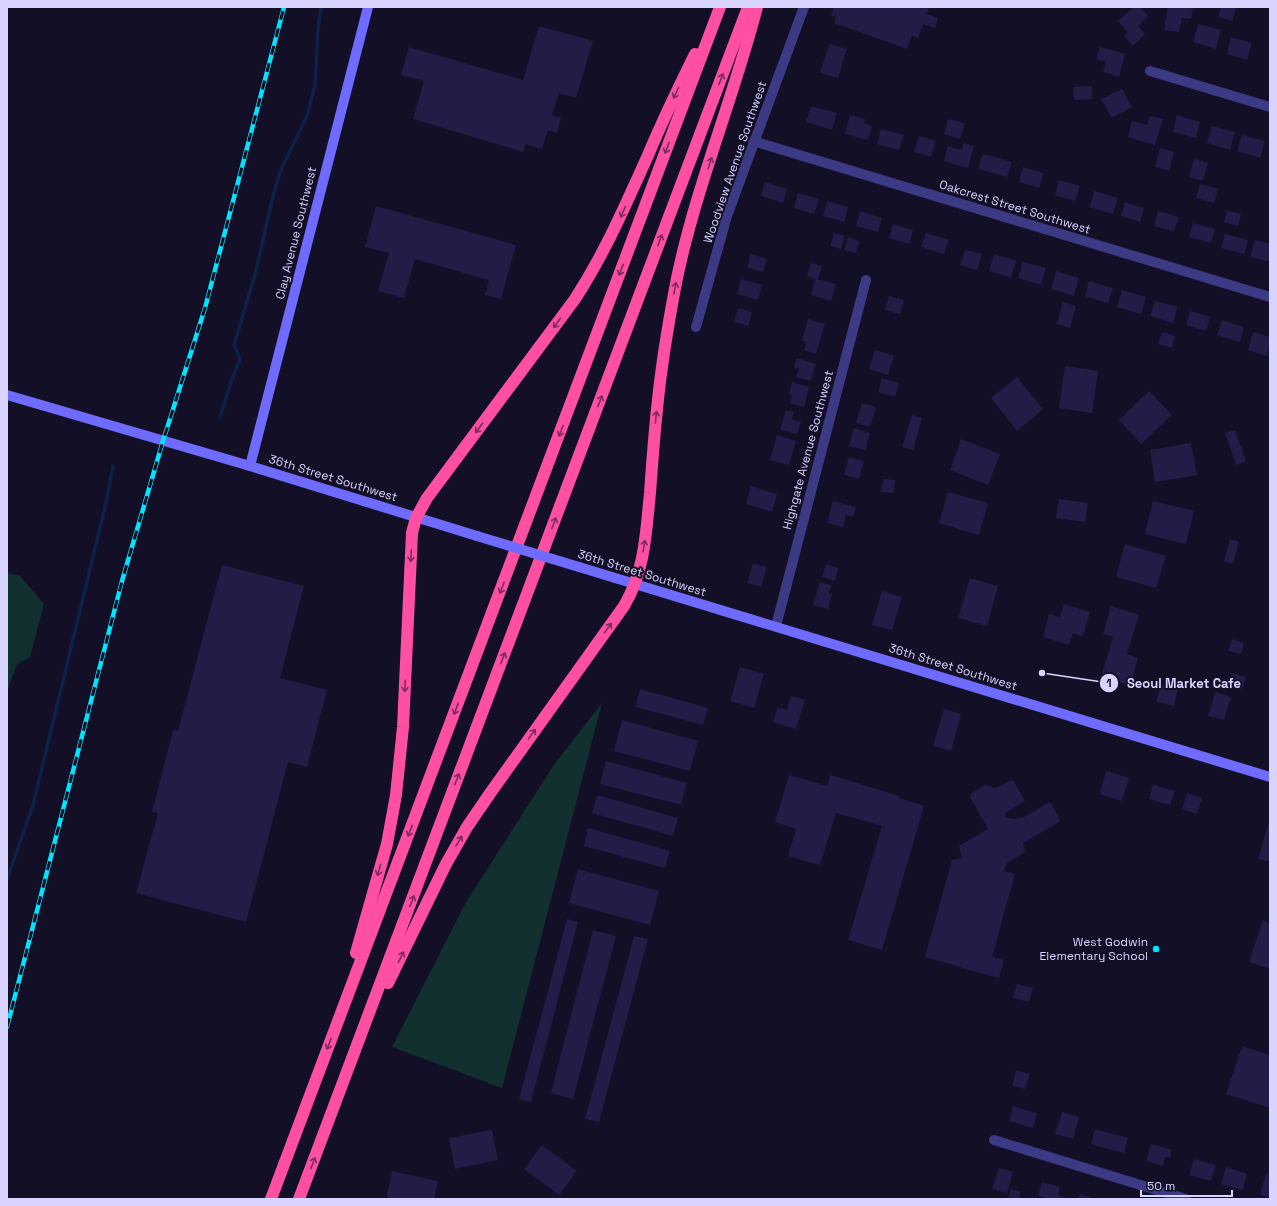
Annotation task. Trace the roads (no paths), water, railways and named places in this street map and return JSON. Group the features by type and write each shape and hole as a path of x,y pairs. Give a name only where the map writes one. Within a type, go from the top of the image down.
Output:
{"highway":[{"path":"336,1027 387,844 394,810 403,727 411,537 416,518 427,498 575,299 596,266 615,229 649,152 717,7"},
{"path":"271,1199 720,7"},
{"path":"299,1199 748,7"},
{"path":"359,1042 455,848 479,808 624,606 635,584 642,562 645,540 658,398 676,281 696,207 742,64 757,7"}],"street":[{"name":"Clay Avenue Southwest","path":"250,466 368,7"},
{"name":"Woodview Avenue Southwest","path":"696,327 727,216 804,7"},
{"path":"1150,71 1270,107"},
{"name":"Oakcrest Street Southwest","path":"754,141 1270,297"},
{"name":"Highgate Avenue Southwest","path":"776,626 866,280"},
{"name":"36th Street Southwest","path":"7,395 250,466 416,518 1270,777"},
{"path":"994,1140 1186,1199"}],"waterway":[{"path":"220,417 240,359 234,345 256,271 273,196 280,172 307,116 315,85 318,29 321,7"},
{"path":"7,879 33,805 106,503 113,466"}],"railway":[{"path":"7,1027 122,581 163,441 205,308 284,7"}],"place":[{"name":"Seoul Market Cafe","path":"1042,673"},
{"name":"West Godwin Elementary School","path":"1156,949"}]}
